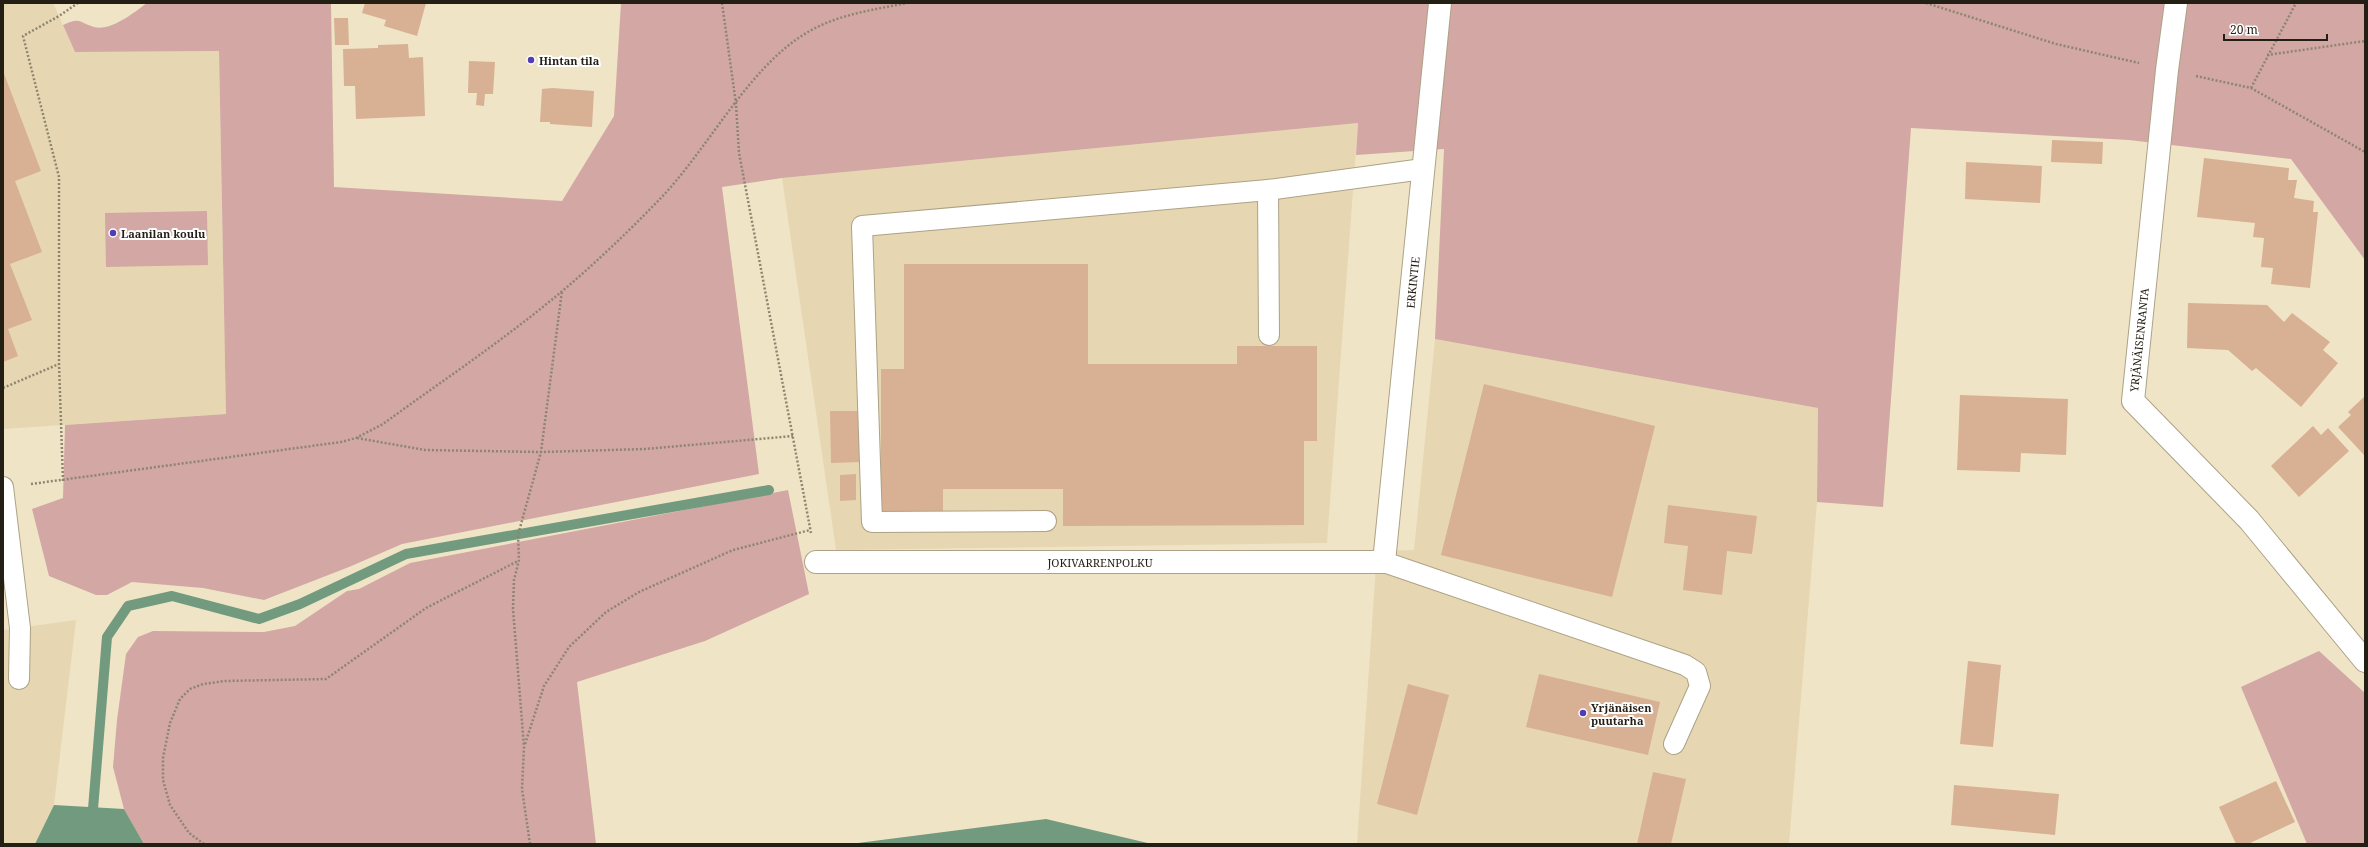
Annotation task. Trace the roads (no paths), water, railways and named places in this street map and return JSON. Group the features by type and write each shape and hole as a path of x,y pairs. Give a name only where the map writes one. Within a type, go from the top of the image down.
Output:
{"street":[{"name":"ERKINTIE","path":"1384,562 1440,3"},
{"name":"YRJÄNÄISENRANTA","path":"2176,3 2166,78 2133,401 2249,520 2365,661"},
{"name":"JOKIVARRENPOLKU","path":"816,562 1384,562"}],"lane":[{"path":"1046,520 872,522 862,226 1268,190 1423,169"},
{"path":"1268,190 1269,335"},
{"path":"3,487 20,628 19,678"},
{"path":"1384,562 1685,665 1696,672 1700,686 1674,744"}],"waterway":[{"path":"93,809 107,637 128,606 172,596 259,619 300,604 406,554 769,490"}],"place":[{"name":"Hintan tila","path":"531,60"},
{"name":"Laanilan koulu","path":"113,233"},
{"name":"Yrjänäisen puutarha","path":"1583,713"}]}
